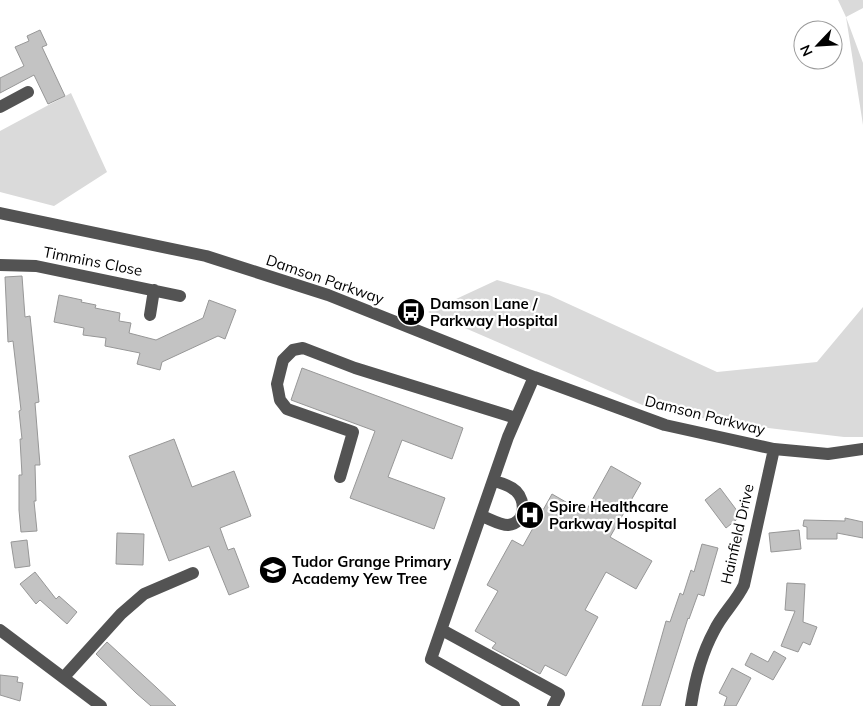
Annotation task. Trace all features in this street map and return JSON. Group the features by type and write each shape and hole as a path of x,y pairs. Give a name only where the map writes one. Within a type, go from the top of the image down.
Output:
{"street":[{"path":"0,107 28,92"},
{"name":"Damson Parkway","path":"0,213 206,256 328,296 534,377 664,425 774,449 828,454 863,449"},
{"name":"Timmins Close","path":"0,265 36,266 180,296"},
{"path":"150,314 154,290"},
{"path":"340,477 353,432 288,409 280,400 277,384 283,360 292,350 303,348 355,368 516,418"},
{"path":"514,706 432,659 508,437 534,377"},
{"name":"Hainfield Drive","path":"691,706 697,669 714,629 737,600 744,585 774,449"},
{"path":"482,516 508,525 515,522 523,511 522,499 517,492 494,481"},
{"path":"64,677 121,614 144,594 193,573"},
{"path":"0,630 101,706"},
{"path":"442,630 559,694 552,706"}],"shaded area":[{"path":"838,0 863,0 863,8 846,17"},
{"path":"846,17 863,63 863,125"},
{"path":"71,93 107,172 54,206 0,192 0,131"},
{"path":"497,280 549,295 717,372 817,362 863,307 863,437 844,437 727,423 647,407 428,312"}],"building":[{"path":"40,30 47,45 42,47 65,96 48,104 34,75 0,93 0,78 24,66 15,47 29,41 27,36"},
{"path":"22,276 25,317 30,316 39,402 35,403 40,465 35,465 36,501 34,501 37,531 21,532 19,475 22,475 20,439 22,439 19,411 21,410 13,341 8,342 5,277"},
{"path":"59,295 96,305 95,308 120,313 119,321 131,323 129,333 156,340 203,318 209,300 236,310 225,339 218,336 162,362 160,370 137,364 140,353 105,346 106,338 83,335 84,328 54,322"},
{"path":"302,368 463,428 452,459 402,440 388,477 445,498 434,529 350,498 375,431 291,400"},
{"path":"174,439 192,487 234,471 251,516 220,528 228,550 234,548 249,587 229,595 209,546 169,561 129,456"},
{"path":"611,466 641,483 610,537 652,561 636,589 606,572 585,610 598,617 566,676 545,665 540,674 492,648 496,643 475,631 498,591 487,585 512,540 523,546 552,494 585,513"},
{"path":"720,488 741,516 726,528 705,500"},
{"path":"845,518 863,522 863,538 837,533 837,539 807,539 807,527 803,526 804,520 845,521"},
{"path":"799,530 801,549 771,552 769,533"},
{"path":"117,533 144,534 143,565 116,564"},
{"path":"27,540 30,566 15,568 11,542"},
{"path":"702,544 718,548 704,596 698,594 688,618 660,706 642,706 666,621 670,622 680,593 683,595 691,570 694,572"},
{"path":"35,572 56,599 59,596 77,612 67,624 40,600 36,604 20,584"},
{"path":"787,583 805,584 803,622 817,627 810,645 803,642 798,652 781,646 795,611 785,610"},
{"path":"107,642 176,706 151,706 136,693 96,654"},
{"path":"774,651 786,658 773,680 745,665 751,653 768,662"},
{"path":"732,668 751,678 736,706 724,706 727,697 719,693"},
{"path":"0,675 18,677 17,682 23,683 20,701 0,695"}],"place":[{"name":"Damson Lane / Parkway Hospital","path":"411,312"},
{"name":"Spire Healthcare Parkway Hospital","path":"530,515"},
{"name":"Tudor Grange Primary Academy Yew Tree","path":"273,570"}]}
